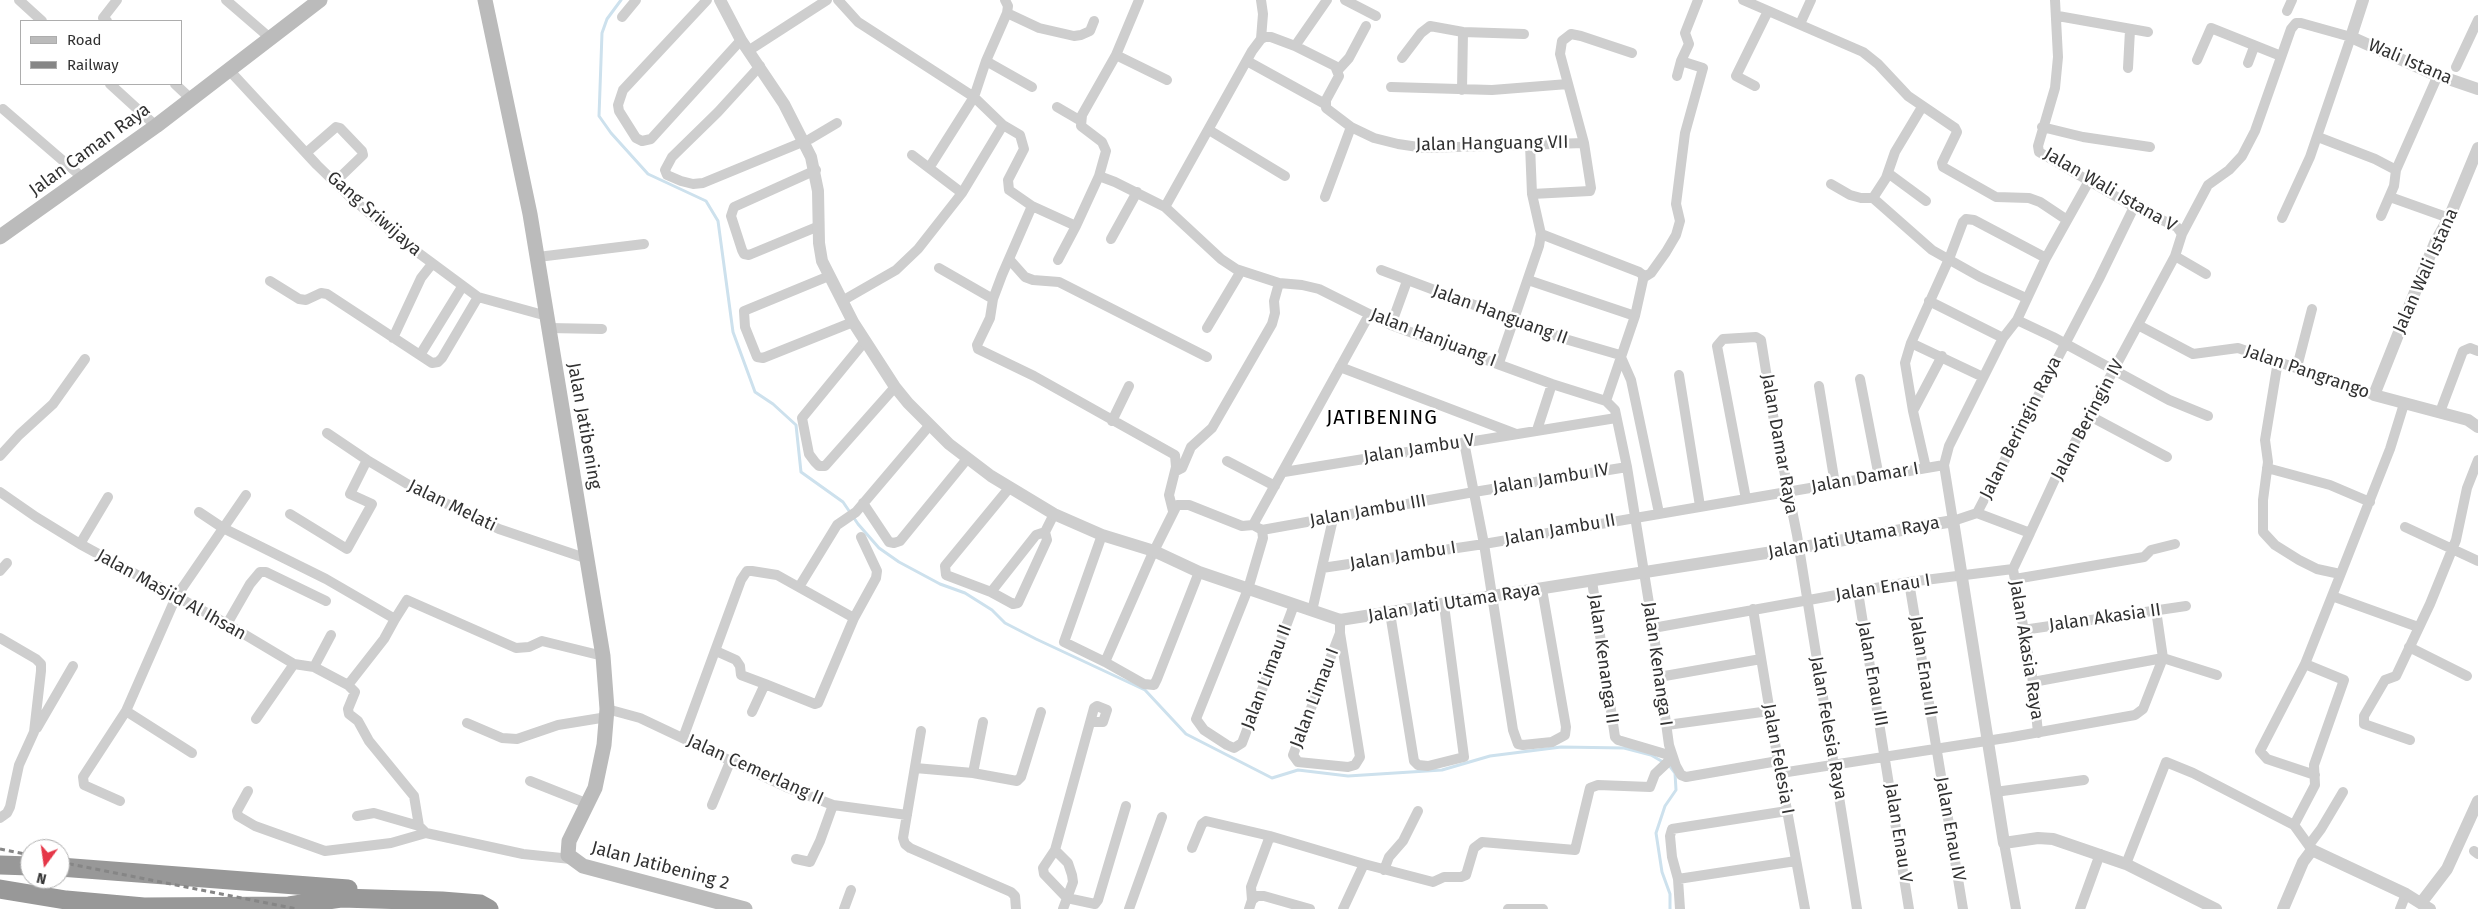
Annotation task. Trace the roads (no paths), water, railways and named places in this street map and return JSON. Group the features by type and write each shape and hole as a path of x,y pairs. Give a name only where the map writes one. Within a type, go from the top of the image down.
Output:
{"highway":[{"path":"0,865 20,866"},
{"path":"70,868 385,892 442,901"},
{"path":"0,891 66,900 144,907 289,906 341,898 442,901 480,904 489,909"},
{"path":"0,891 83,909"}],"main road":[{"name":"Jalan Caman Raya","path":"0,237 156,126 320,0"},
{"name":"Jalan Jatibening","path":"485,0 538,257 603,656 607,713 600,769 588,804 569,841 570,857"},
{"name":"Jalan Jatibening 2","path":"570,857 583,866 606,873 691,893 745,909"}],"street":[{"path":"19,0 41,20"},
{"path":"105,19 117,0"},
{"path":"226,0 270,38"},
{"path":"622,17 636,0"},
{"path":"707,0 623,90 618,105 619,111 636,138 642,141 651,139 745,45 827,0"},
{"name":"Jalan Jati Utama Raya","path":"720,0 804,142 816,170 822,261 853,322 895,387 930,426 968,459 1054,514 1102,535 1154,551 1199,572 1312,611 1340,627 1390,613 1644,571 1798,548 1953,521 2004,843"},
{"path":"838,0 858,22 974,97 1003,125 1020,135 1023,139 1024,149 1008,180 1009,190 1032,206 1076,226"},
{"path":"928,168 974,97 986,61 1007,13 1008,6 1005,0"},
{"path":"1165,207 1261,38 1263,14 1261,0"},
{"path":"1295,46 1327,0"},
{"path":"1345,0 1376,16"},
{"path":"1677,76 1681,61 1689,44 1685,33 1698,0"},
{"path":"1743,0 1863,52 1922,107 1957,130 1942,163 1943,167 1996,197 2029,198 2040,202 2067,220"},
{"path":"1800,24 1811,0"},
{"name":"Jalan Wali Istana V","path":"2056,0 2058,16 2055,88 2042,128 2038,146 2039,152 2134,207 2177,227 2182,234"},
{"path":"2287,12 2292,0"},
{"name":"Wali Istana","path":"2363,0 2351,37 2438,75 2478,89"},
{"path":"1058,260 1076,226 1105,161 1105,146 1080,126 1080,121 1116,55 1138,1"},
{"path":"1755,86 1736,76 1768,11"},
{"path":"1007,13 1039,28 1074,36 1090,31 1094,21"},
{"path":"2058,16 2148,32"},
{"path":"2456,67 2478,20"},
{"name":"Jalan Beringin IV","path":"2014,574 2030,533 2055,479 2175,256 2182,234 2208,185 2229,170 2242,156 2255,131 2291,29 2296,23 2351,37"},
{"path":"1325,104 1339,73 1366,26"},
{"path":"1402,58 1421,34 1430,26 1463,32 1524,34"},
{"path":"2197,60 2211,28 2281,56"},
{"path":"2128,68 2130,30"},
{"path":"1462,90 1463,32"},
{"path":"1532,194 1590,191 1592,184 1560,46 1562,41 1571,34 1632,53"},
{"path":"1261,38 1271,37 1318,56 1335,66 1339,73"},
{"path":"2282,218 2318,137 2351,37"},
{"path":"2248,63 2254,46"},
{"path":"1116,55 1167,80"},
{"path":"986,61 1032,87"},
{"name":"Jalan Hanguang VII","path":"1247,61 1325,104 1332,114 1351,127 1382,140 1425,148 1584,144"},
{"path":"1643,276 1651,273 1666,252 1676,235 1680,222 1676,204 1685,133 1703,68 1681,61"},
{"path":"760,66 714,116 672,156 665,170 667,175 687,183 703,183 804,142 838,123"},
{"name":"Gang Sriwijaya","path":"229,70 335,182 373,217 462,287 478,297 548,322 602,328"},
{"path":"2381,216 2390,197 2396,177 2396,170 2438,75"},
{"path":"1391,87 1492,90 1568,84"},
{"path":"111,85 156,126"},
{"path":"175,85 191,99"},
{"path":"1057,107 1080,121"},
{"path":"1873,198 1888,173 1895,152 1922,107"},
{"path":"3,109 83,178"},
{"path":"842,301 888,274 907,260 962,194 1003,125"},
{"path":"306,153 336,127 340,128 362,151 363,155 335,182"},
{"path":"1325,197 1351,127"},
{"path":"2042,128 2083,137 2150,147"},
{"path":"1209,130 1285,176"},
{"path":"2318,137 2375,159 2396,170"},
{"path":"1499,363 1528,280 1541,234 1532,194 1530,145"},
{"name":"Jalan Wali Istana","path":"2374,395 2435,243 2449,218 2478,148"},
{"path":"912,155 962,194"},
{"path":"816,170 734,207 731,216 742,250 744,254 749,256 819,226"},
{"path":"1888,173 1926,201"},
{"name":"Jalan Hanjuang I","path":"1099,176 1137,192 1165,207 1221,260 1241,270 1279,283 1302,285 1318,290 1391,324 1552,384 1606,401"},
{"path":"2030,533 1977,513 1953,521 1944,465 1952,440 1983,377 2003,338 2017,320 2046,258 2089,182"},
{"path":"1831,184 1850,195 1861,198 1873,198 1932,250 1980,277 2026,298"},
{"path":"1111,239 1137,192"},
{"path":"2390,197 2449,218"},
{"path":"1032,206 993,299 990,318 977,345 978,349 1034,376 1175,455 1177,460 1169,495 1173,511 1105,662"},
{"name":"Jalan Beringin Raya","path":"1977,513 2134,207"},
{"path":"1926,468 1913,411 1905,363 1911,343 1949,259 1963,222 1970,219 2046,258"},
{"path":"1541,234 1639,272 1643,276"},
{"path":"538,257 644,244"},
{"path":"2175,256 2206,274"},
{"path":"1009,259 1025,277 1032,280 1059,282 1208,356"},
{"path":"393,338 421,278 432,264"},
{"path":"939,268 993,299"},
{"path":"1207,328 1241,270"},
{"name":"Jalan Hanguang II","path":"1381,270 1514,320 1620,355"},
{"path":"829,276 747,309 743,315 745,327 757,357 763,358 853,322"},
{"path":"1616,418 1615,410 1606,401 1634,316 1643,276"},
{"path":"1528,280 1634,316"},
{"path":"270,281 299,299 306,300 321,293 327,294 432,363 438,362 478,297"},
{"path":"1391,324 1407,281"},
{"path":"1175,472 1182,468 1191,447 1212,428 1272,324 1275,313 1274,301 1279,283"},
{"path":"420,355 462,287"},
{"path":"1929,301 2003,338"},
{"path":"2297,367 2312,309"},
{"path":"1248,589 1263,538 1258,528 1275,486 1369,315"},
{"path":"2017,320 2065,343 2169,400 2208,416"},
{"name":"Jalan Pangrango","path":"2138,325 2192,354 2238,348 2374,395 2468,420 2478,427"},
{"name":"Jalan Damar Raya","path":"1746,499 1717,346 1723,339 1756,337 1761,340 1798,548"},
{"path":"865,341 805,413 802,422 809,454 815,462 823,466 895,387"},
{"path":"1911,343 1983,377"},
{"path":"2440,412 2463,351 2470,348 2478,351"},
{"path":"1620,355 1631,380 1659,513"},
{"path":"1913,411 1942,356"},
{"path":"0,456 19,435 53,404 86,359"},
{"path":"2278,361 2265,440 2267,468 2263,500 2263,532 2275,545 2299,560 2317,569 2340,574"},
{"path":"1340,367 1517,434"},
{"path":"1679,375 1700,506"},
{"path":"1860,379 1879,477"},
{"path":"1537,430 1552,384"},
{"path":"1112,421 1129,386"},
{"path":"1819,386 1835,484"},
{"path":"2315,775 2267,759 2260,751 2305,664 2370,502 2390,449 2404,404"},
{"path":"2090,416 2166,457"},
{"name":"Jalan Jambu V","path":"1284,472 1616,418"},
{"name":"Jalan Kenanga I","path":"1616,418 1636,517 1673,760"},
{"path":"799,587 838,525 863,503 930,426"},
{"name":"Jalan Melati","path":"327,433 366,460 414,488 499,529 538,544 588,558"},
{"path":"1464,442 1484,544 1515,739 1518,744 1523,745 1552,742 1565,735 1566,727 1542,589"},
{"path":"863,503 889,542 900,541 968,459"},
{"path":"290,514 348,550 372,504 350,494 366,460"},
{"path":"2410,740 2368,726 2363,722 2364,716 2385,680 2396,676 2453,550 2461,524 2467,488 2478,460"},
{"path":"1227,461 1275,486"},
{"name":"Jalan Damar I","path":"1700,506 1944,465"},
{"name":"Jalan Jambu IV","path":"1474,492 1627,467"},
{"path":"2267,468 2330,484 2370,502"},
{"path":"1010,486 945,566 946,575 990,592 1013,604 1018,604 1047,540 1045,532 1054,514"},
{"name":"Jalan Masjid Al Ihsan","path":"0,492 80,544 227,624 294,664 314,667 348,685"},
{"name":"Jalan Jambu III","path":"1173,511 1178,505 1184,504 1242,526 1258,528 1333,519 1474,492"},
{"path":"120,801 84,785 83,777 126,712 176,597 246,495"},
{"path":"80,544 108,497"},
{"name":"Jalan Jambu II","path":"1484,544 1700,506"},
{"path":"199,512 223,528 326,579 396,619"},
{"path":"1312,611 1333,519"},
{"path":"2405,527 2478,561"},
{"path":"990,592 1036,535 1045,532"},
{"path":"1102,535 1064,642 1144,684 1154,684 1199,572"},
{"path":"716,651 736,660 740,666 741,675 815,704 818,703 854,618 874,583 877,572 860,537"},
{"name":"Jalan Jambu I","path":"1322,568 1484,544"},
{"path":"2014,574 2133,559 2144,556 2151,550 2174,544"},
{"name":"Jalan Felesia Raya","path":"1798,548 1857,909"},
{"path":"683,738 741,580 747,571 777,575 854,618"},
{"path":"227,624 250,584 260,572 266,572 326,601"},
{"name":"Jalan Akasia Raya","path":"1781,773 2038,733 2033,682 2014,574 1961,575"},
{"name":"Jalan Enau I","path":"1654,628 1909,582 1961,575"},
{"name":"Jalan Kenanga II","path":"1592,581 1615,737 1618,740 1673,760"},
{"name":"Jalan Enau II","path":"1909,582 1936,749"},
{"name":"Jalan Limau II","path":"1248,589 1196,719 1204,730 1234,748 1242,743 1294,605"},
{"name":"Jalan Enau III","path":"1858,592 1886,757"},
{"path":"2332,596 2418,627"},
{"path":"423,829 414,796 369,740 358,721 349,714 348,709 355,692 348,685 384,639 404,601 407,600 419,605 516,648 529,648 542,641 603,656"},
{"path":"1390,613 1414,761 1418,765 1428,766 1464,757 1444,605"},
{"name":"Jalan Akasia II","path":"2023,630 2186,606"},
{"name":"Jalan Felesia I","path":"1753,609 1769,711 1805,909"},
{"path":"2038,733 2135,715 2143,709 2162,658 2156,610"},
{"name":"Jalan Limau I","path":"1340,627 1360,757 1355,765 1348,767 1298,762 1293,755 1340,627"},
{"path":"314,667 331,635"},
{"path":"0,638 41,664 34,732"},
{"path":"2409,647 2467,676"},
{"path":"2033,682 2162,658 2217,675"},
{"path":"1660,677 1761,659"},
{"path":"256,719 294,664"},
{"path":"2294,825 2314,790 2316,780 2314,764 2344,680 2305,664"},
{"path":"0,818 7,813 10,807 19,765 34,732 73,666"},
{"path":"752,712 765,684"},
{"path":"1667,725 1769,711"},
{"path":"126,712 192,753"},
{"path":"914,768 973,773 1017,781 1021,777 1041,712"},
{"path":"467,723 502,738 517,739 607,713"},
{"name":"Jalan Cemerlang II","path":"607,713 640,718 730,762 833,805 907,815"},
{"path":"973,773 983,722"},
{"path":"1091,722 1055,850 1043,872 1067,898 1092,905 1097,902 1126,806"},
{"path":"921,731 903,838 910,848 1011,892 1015,896 1016,909"},
{"name":"Jalan Enau IV","path":"1936,749 1963,909"},
{"name":"Jalan Enau V","path":"1886,757 1910,909"},
{"path":"1192,848 1202,824 1206,821 1270,836 1384,870 1433,882 1444,877 1461,877 1466,875 1474,848 1482,842 1575,850 1590,788 1598,785 1650,787 1655,774 1673,760 1681,775 1686,777 1778,761"},
{"path":"712,805 730,762"},
{"path":"2126,864 2166,762 2193,773 2294,825 2310,847 2406,894 2425,906 2447,870 2478,801"},
{"path":"1995,792 2084,780"},
{"path":"530,781 588,804"},
{"path":"248,791 237,811 238,816 255,826 326,851 391,844 423,829"},
{"path":"2283,909 2310,847 2343,792"},
{"path":"796,859 810,862 833,805"},
{"path":"1384,870 1388,857 1403,841 1418,811"},
{"path":"1680,909 1678,879 1672,857 1670,833 1672,829 1787,811"},
{"path":"357,816 374,813 423,829 523,854 570,857"},
{"path":"1129,909 1162,817"},
{"path":"1250,904 1251,887 1270,836"},
{"path":"2014,909 2004,843 2038,838 2053,839 2126,864 2216,909"},
{"path":"1055,850 1061,854 1071,869 1073,882 1063,909"},
{"path":"2080,909 2100,854"},
{"path":"1678,879 1796,861"},
{"path":"1343,909 1364,864"},
{"path":"844,909 851,890"},
{"path":"2400,909 2406,894"},
{"path":"1250,904 1257,896 1264,896 1310,909"},
{"path":"1508,909 1537,909"}],"waterway":[{"path":"621,0 607,19 602,33 599,116 611,133 648,174 706,201 718,221 733,332 755,392 773,404 796,425 801,472 843,502 858,524 879,548 899,562 940,584 965,593 992,610 1005,623 1145,690 1186,734 1272,778 1298,770 1348,776 1442,770 1490,756 1561,747 1624,748 1651,755 1663,762"},
{"path":"1669,765 1675,773 1676,790 1665,806 1656,833 1662,872 1670,894 1670,909"}],"railway":[{"path":"0,849 20,853"},
{"path":"70,864 297,909"}],"district":[{"name":"JATIBENING","path":"1382,418"}]}
